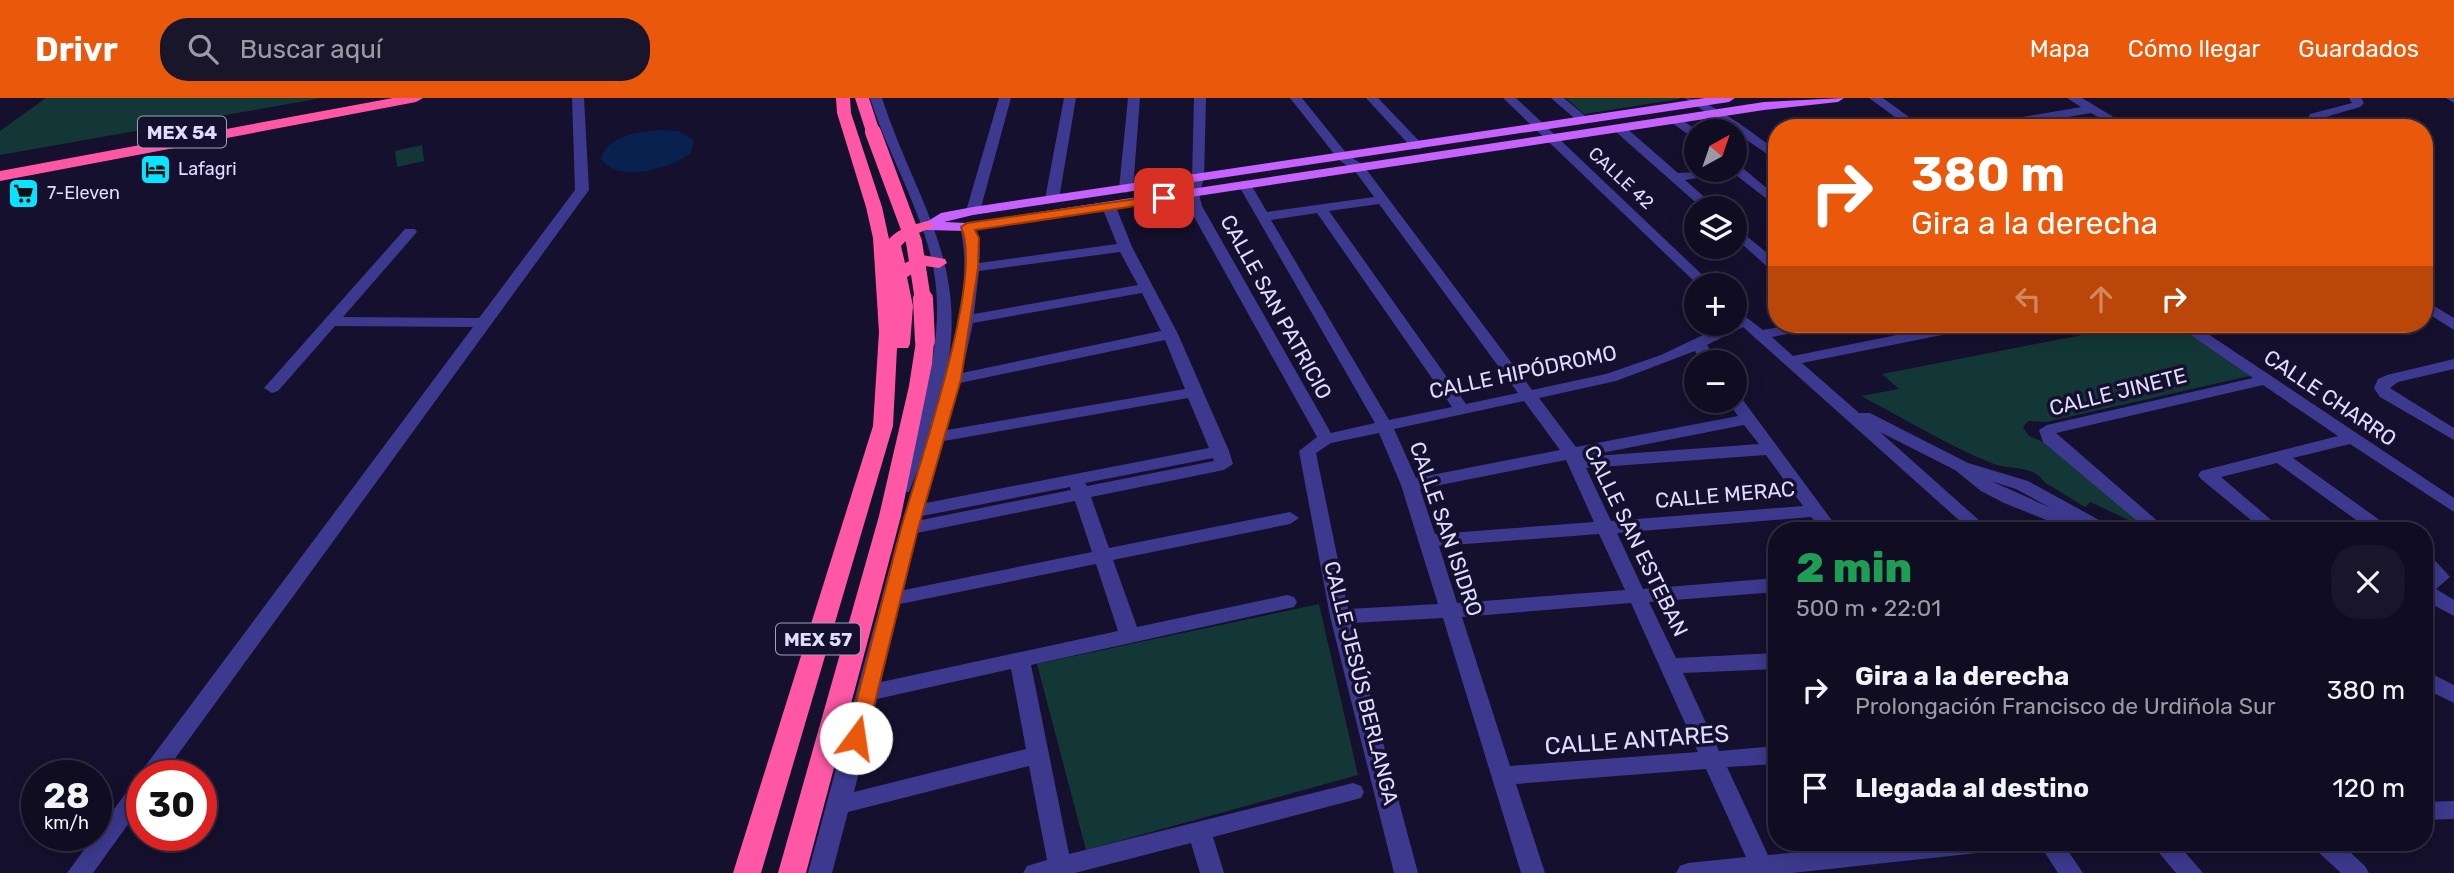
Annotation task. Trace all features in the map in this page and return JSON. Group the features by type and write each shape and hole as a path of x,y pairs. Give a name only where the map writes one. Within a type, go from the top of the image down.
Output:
{"highway":[{"name":"MEX 54","path":"0,165 364,98"},
{"name":"MEX 54","path":"0,176 416,98"},
{"path":"844,98 852,107 882,210 894,221 927,226"},
{"name":"MEX 57","path":"747,873 883,426 890,351 887,283 881,236 847,126 844,98"},
{"name":"MEX 57","path":"793,873 905,519 896,479 918,393 925,341 923,301 914,242 862,98"},
{"path":"885,403 898,371 904,306 893,246 897,238 927,226"},
{"path":"899,274 922,260 939,263"}],"main road":[{"path":"927,226 946,216 974,211 1541,128 1693,100 1729,98"},
{"path":"927,226 967,227 1110,207 1676,120 1838,98"}],"street":[{"path":"162,760 582,190 578,98"},
{"path":"820,873 891,599 916,453 942,356 943,293 939,263 876,98"},
{"path":"974,211 1005,98"},
{"path":"1052,199 1070,98"},
{"path":"1126,189 1134,98"},
{"path":"1192,194 1198,178 1200,98"},
{"name":"CALLE SAN ESTEBAN","path":"1296,98 1343,157 1359,168 1380,200 1573,458 1763,869"},
{"path":"1372,98 1417,146"},
{"name":"CALLE 42","path":"1509,98 1693,273"},
{"path":"1557,98 1585,121"},
{"path":"1875,98 1905,119"},
{"path":"2073,98 2110,119"},
{"path":"2313,119 2356,105 2358,103 2355,98"},
{"path":"1693,100 1710,115 1739,128 1768,150"},
{"path":"2035,119 2092,109"},
{"path":"1676,120 1684,126"},
{"path":"1620,129 1697,196"},
{"path":"1676,177 1684,176"},
{"path":"1747,179 1768,196"},
{"name":"CALLE SAN ISIDRO","path":"1245,186 1384,425 1410,485 1533,873"},
{"name":"CALLE SAN PATRICIO","path":"1192,194 1195,206 1326,439"},
{"path":"1262,217 1380,200"},
{"path":"905,519 1080,488 1220,459 1170,334 1125,247 1110,207"},
{"path":"1321,209 1462,410"},
{"path":"905,519 937,437 954,379 972,268 972,238 967,227"},
{"path":"272,388 410,232"},
{"path":"1747,241 1768,260"},
{"path":"972,268 1125,247"},
{"path":"965,320 1147,288"},
{"path":"2433,299 2454,313"},
{"path":"2433,310 2454,325"},
{"path":"333,321 483,323"},
{"path":"1747,323 1972,522"},
{"path":"1760,335 1771,333"},
{"path":"1790,361 1928,333"},
{"name":"CALLE CHARRO","path":"2196,333 2454,506"},
{"path":"954,379 1170,334"},
{"name":"CALLE HIPÓDROMO","path":"1307,451 1326,439 1384,425 1610,378 1699,345 1711,336"},
{"path":"1699,345 1702,350"},
{"path":"2454,364 2393,378 2384,382 2382,388 2386,394 2454,435"},
{"name":"CALLE JINETE","path":"2149,522 2049,438 2047,430 2265,380"},
{"path":"937,437 1194,392"},
{"path":"1845,407 1961,467 1987,487 2010,499 2068,522"},
{"path":"1743,413 1824,522"},
{"path":"1410,485 1573,458 1747,419"},
{"path":"2264,522 2207,475 2352,438"},
{"path":"1573,458 1770,449"},
{"name":"CALLE JESÚS BERLANGA","path":"1307,451 1322,512 1340,616 1406,873"},
{"path":"2280,457 2371,522"},
{"path":"1961,467 2022,485 2089,522"},
{"path":"1080,488 1101,557 1130,636"},
{"name":"CALLE MERAC","path":"1428,541 1816,511"},
{"path":"891,599 1290,518"},
{"path":"2433,569 2441,577 2433,583"},
{"path":"1340,616 1450,611 1768,587"},
{"path":"2433,596 2454,609"},
{"path":"867,693 1020,662 1287,602"},
{"path":"1671,666 1768,661"},
{"path":"1020,662 1060,867"},
{"path":"839,805 1038,755"},
{"name":"CALLE ANTARES","path":"1502,776 1768,756"},
{"path":"1035,873 1353,792"},
{"path":"79,873 126,810"},
{"path":"2433,811 2454,810"},
{"path":"1199,830 1212,873"},
{"path":"1688,873 1763,869 1926,851"},
{"path":"2055,851 2071,873"},
{"path":"2170,851 2191,873"},
{"path":"2333,851 2357,873"}],"green space":[{"path":"46,98 322,98 0,155 0,131"},
{"path":"1566,98 1679,98 1680,99 1584,114"},
{"path":"422,145 424,161 397,167 395,151"},
{"path":"2092,333 2193,333 2254,375 2046,422 2028,421 2023,427 2029,436 2043,442 2140,522 2133,522 2090,502 2085,507 2034,473 2000,466 1977,457 1861,396 1899,389 1882,374"},
{"path":"1319,604 1358,775 1086,850 1037,664"}],"water":[{"path":"678,131 694,140 691,153 671,164 631,172 608,166 601,158 611,144 627,135"}],"place":[{"name":"Lafagri","path":"155,169"},
{"name":"7-Eleven","path":"24,193"}],"route":[{"path":"856,738 909,529 954,379 972,268 972,238 967,227 1164,198"}]}
